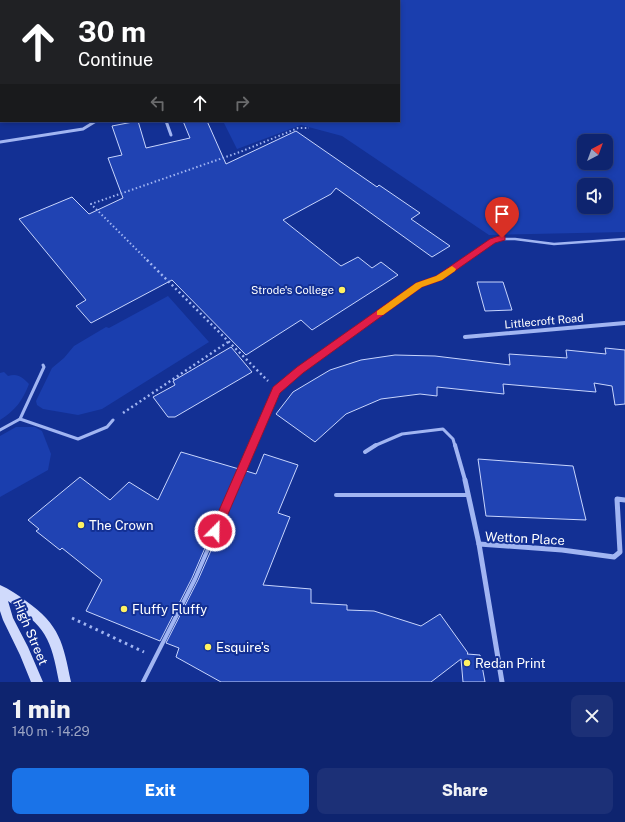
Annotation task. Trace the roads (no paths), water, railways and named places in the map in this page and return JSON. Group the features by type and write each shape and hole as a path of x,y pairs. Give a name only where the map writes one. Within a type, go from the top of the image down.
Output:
{"main road":[{"name":"High Street","path":"0,591 8,620 24,651 37,682"},
{"name":"High Street","path":"0,591 23,603 51,633 60,656 65,682"}],"street":[{"path":"0,142 83,129 94,122"},
{"path":"166,122 171,135"},
{"name":"Littlecroft Road","path":"465,337 625,323"},
{"path":"465,480 479,544"},
{"name":"Wetton Place","path":"502,682 479,544 562,550 614,557 620,552 617,499 625,500"}],"lane":[{"path":"143,682 195,579 277,390 300,370 419,285 439,278 492,241 502,238 513,238 555,244 625,239"},
{"path":"0,430 20,419 44,367 43,365"},
{"path":"20,419 78,439 107,428 113,420"},
{"path":"365,452 380,442 414,430 443,429 453,438 465,480"},
{"path":"336,496 468,496"}],"place":[{"name":"Strode's College","path":"342,290"},
{"name":"The Crown","path":"81,525"},
{"name":"Fluffy Fluffy","path":"124,609"},
{"name":"Esquire's","path":"208,647"},
{"name":"Redan Print","path":"467,663"}]}
